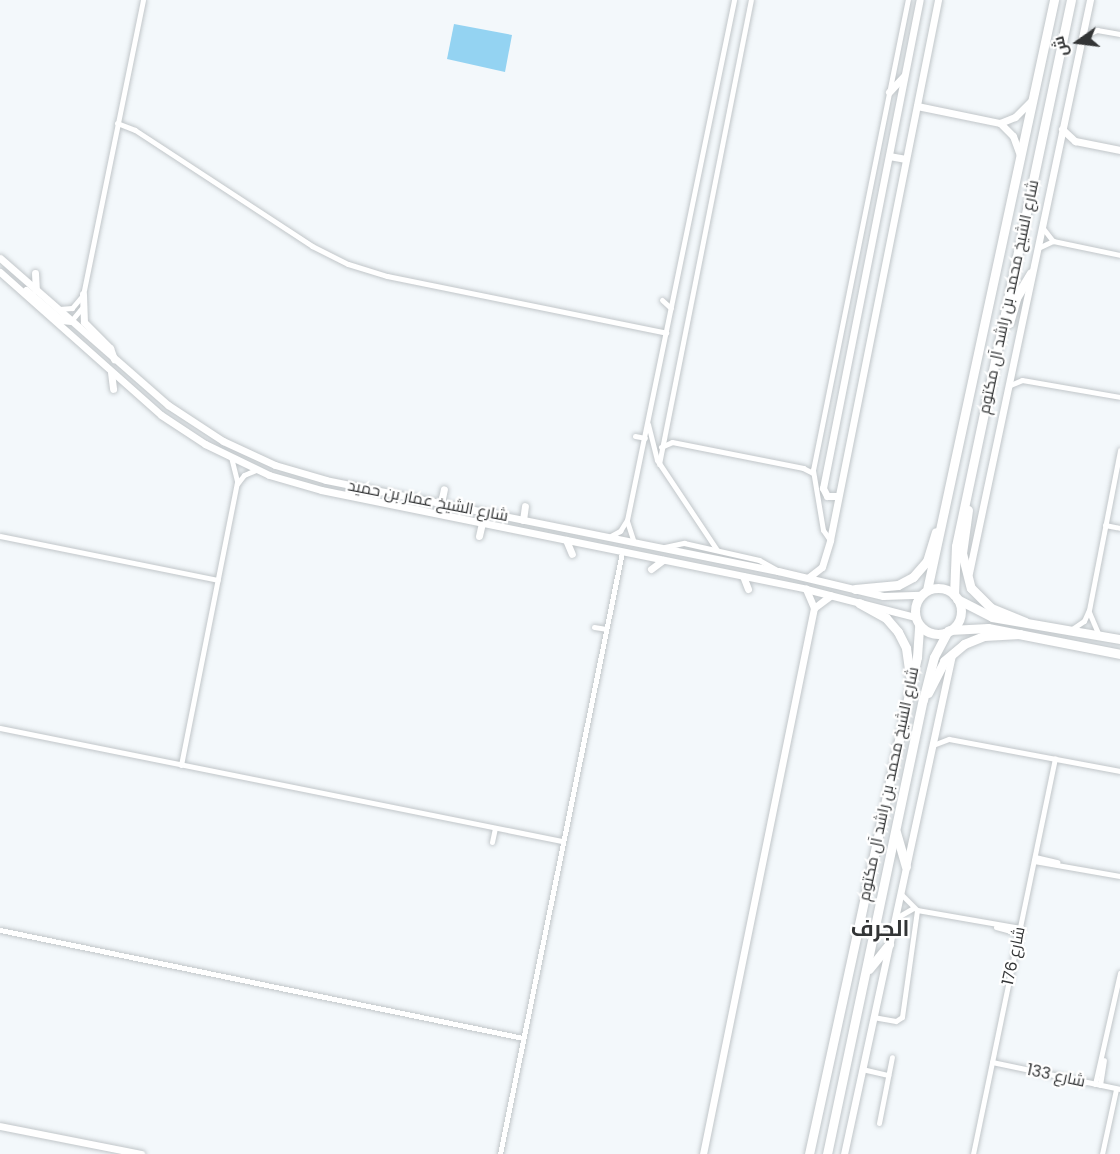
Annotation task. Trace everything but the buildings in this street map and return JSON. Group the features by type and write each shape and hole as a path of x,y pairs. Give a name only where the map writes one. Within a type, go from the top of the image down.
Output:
{"main road":[{"name":"شارع الشيخ محمد بن راشد آل مكتوم","path":"924,592 947,505 1022,161 1054,0"},
{"name":"شارع الشيخ محمد بن راشد آل مكتوم","path":"956,597 954,555 1071,0"},
{"path":"1000,338 1016,298 1032,273"},
{"path":"855,589 898,585 920,571 947,505"},
{"path":"966,505 969,519 962,553 968,581 974,593 991,608 1025,622"},
{"path":"1120,639 985,615 941,588 924,592 917,621 933,633 981,627 1120,654"},
{"path":"949,631 960,616 956,597"},
{"path":"859,603 886,618 898,632 906,648 910,685"},
{"name":"شارع الشيخ محمد بن راشد آل مكتوم","path":"809,1154 910,685 917,621"},
{"name":"شارع الشيخ محمد بن راشد آل مكتوم","path":"828,1151 923,700 934,657 949,631"},
{"path":"923,700 944,661 954,650 977,638 1020,634"},
{"path":"896,830 906,867"},
{"path":"867,970 889,944"}],"street":[{"path":"13,284 23,287 61,320 71,321 81,312 143,0"},
{"path":"608,537 620,531 627,520 734,0"},
{"path":"659,464 660,447 751,0"},
{"path":"830,540 824,530 813,473 908,0"},
{"path":"836,496 827,496 823,488 920,0"},
{"path":"832,582 824,564 836,496 938,0"},
{"path":"968,581 1090,0"},
{"path":"1086,17 1096,30"},
{"path":"1082,37 1096,30 1120,34"},
{"path":"889,92 906,74"},
{"path":"917,106 1000,123 1022,112 1036,92"},
{"path":"117,123 135,129 303,241 348,264 387,276 666,333"},
{"path":"1000,123 1017,144 1022,161"},
{"path":"1062,129 1075,141 1120,150"},
{"path":"1058,148 1075,141"},
{"path":"889,156 906,159"},
{"path":"1042,227 1053,241"},
{"path":"1037,248 1053,241 1120,255"},
{"name":"شارع الشيخ عمار بن حميد","path":"0,258 186,419 254,456 312,477 832,582 898,598 924,592"},
{"name":"شارع الشيخ عمار بن حميد","path":"0,272 111,372 172,422 231,458 256,470 321,490 831,594 917,621"},
{"path":"35,273 36,290"},
{"path":"57,309 72,308 83,294"},
{"path":"83,294 84,322 110,348 114,359"},
{"path":"662,300 671,308"},
{"path":"1011,368 1022,380"},
{"path":"111,372 113,389"},
{"path":"1007,387 1022,380 1120,398"},
{"path":"648,424 659,464 717,550"},
{"path":"635,435 645,438"},
{"path":"660,447 672,442 803,468 813,473"},
{"path":"1072,629 1084,621 1089,610 1120,450"},
{"path":"181,765 237,486 237,471 231,458"},
{"path":"237,486 244,475 256,470"},
{"path":"441,503 444,489"},
{"path":"523,520 525,506"},
{"path":"627,520 634,542"},
{"path":"479,536 482,523"},
{"path":"1106,525 1120,528"},
{"path":"0,536 218,580"},
{"path":"566,540 572,554"},
{"path":"660,548 680,543 717,550 759,560 778,571"},
{"path":"500,1154 622,552"},
{"path":"651,569 663,560"},
{"path":"806,577 824,564"},
{"path":"743,576 748,589"},
{"path":"703,1154 814,608 806,589"},
{"path":"814,608 831,594"},
{"path":"1089,610 1099,635"},
{"path":"594,627 606,629"},
{"path":"844,1154 954,650"},
{"path":"937,726 949,739"},
{"path":"0,728 562,841"},
{"path":"933,745 949,739 1120,771"},
{"name":"شارع 176","path":"974,1154 1055,758"},
{"path":"492,842 495,828"},
{"path":"1034,859 1120,876"},
{"path":"873,1017 896,1021 902,1017 915,909 901,894"},
{"path":"896,918 915,909 1020,930"},
{"path":"0,932 523,1038"},
{"path":"1098,1085 1120,973"},
{"path":"879,1123 892,1057"},
{"name":"شارع 133","path":"992,1062 1118,1089"},
{"path":"862,1069 888,1075"},
{"path":"1102,1154 1118,1089"},
{"path":"0,1126 107,1151 141,1154"}],"shaded area":[{"path":"454,24 512,35 505,72 447,59"}],"district":[{"name":"الجرف","path":"880,929"}]}
